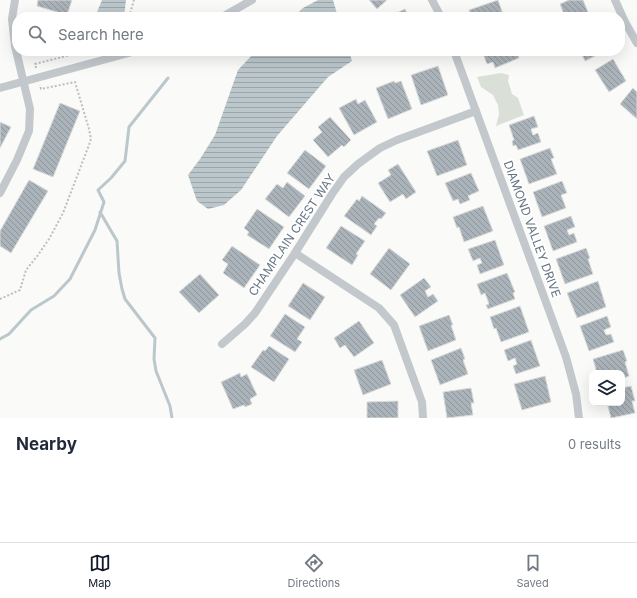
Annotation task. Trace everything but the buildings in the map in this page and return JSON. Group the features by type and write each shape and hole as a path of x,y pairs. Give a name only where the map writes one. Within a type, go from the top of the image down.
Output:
{"street":[{"path":"13,12 15,0"},
{"path":"231,12 252,0"},
{"path":"432,0 438,12"},
{"path":"615,0 620,12"},
{"path":"625,22 637,44"},
{"path":"0,193 17,160 29,131 30,109 18,56"},
{"path":"0,88 118,56"},
{"name":"DIAMOND VALLEY DRIVE","path":"456,56 566,357 576,394 579,418"},
{"name":"CHAMPLAIN CREST WAY","path":"222,344 245,324 254,313 295,254 340,183 349,173 368,156 380,148 397,140 476,111"},
{"path":"295,254 353,290 386,314 394,325 411,368 422,402 423,418"}],"path":[{"path":"131,12 134,0"},
{"path":"36,68 35,64 66,56"},
{"path":"0,299 20,290 26,270 54,231 63,213 91,139 74,82 41,89"}],"shaded area":[{"path":"102,0 126,0 125,12 97,12"},
{"path":"318,0 333,0 337,12 299,12"},
{"path":"251,56 350,56 352,61 328,77 277,136 241,190 224,205 208,209 197,201 188,175 215,135 238,70"},
{"path":"501,73 509,75 508,81 512,94 518,98 524,115 496,126 499,114 498,105 493,95 481,87 477,77"}],"waterway":[{"path":"0,339 9,334 31,310 54,296 70,279 95,230 104,202 98,190 111,178 125,161 129,127 168,78"},
{"path":"100,212 117,241 119,273 125,299 155,338 154,359 156,371 170,406 172,418"}]}
